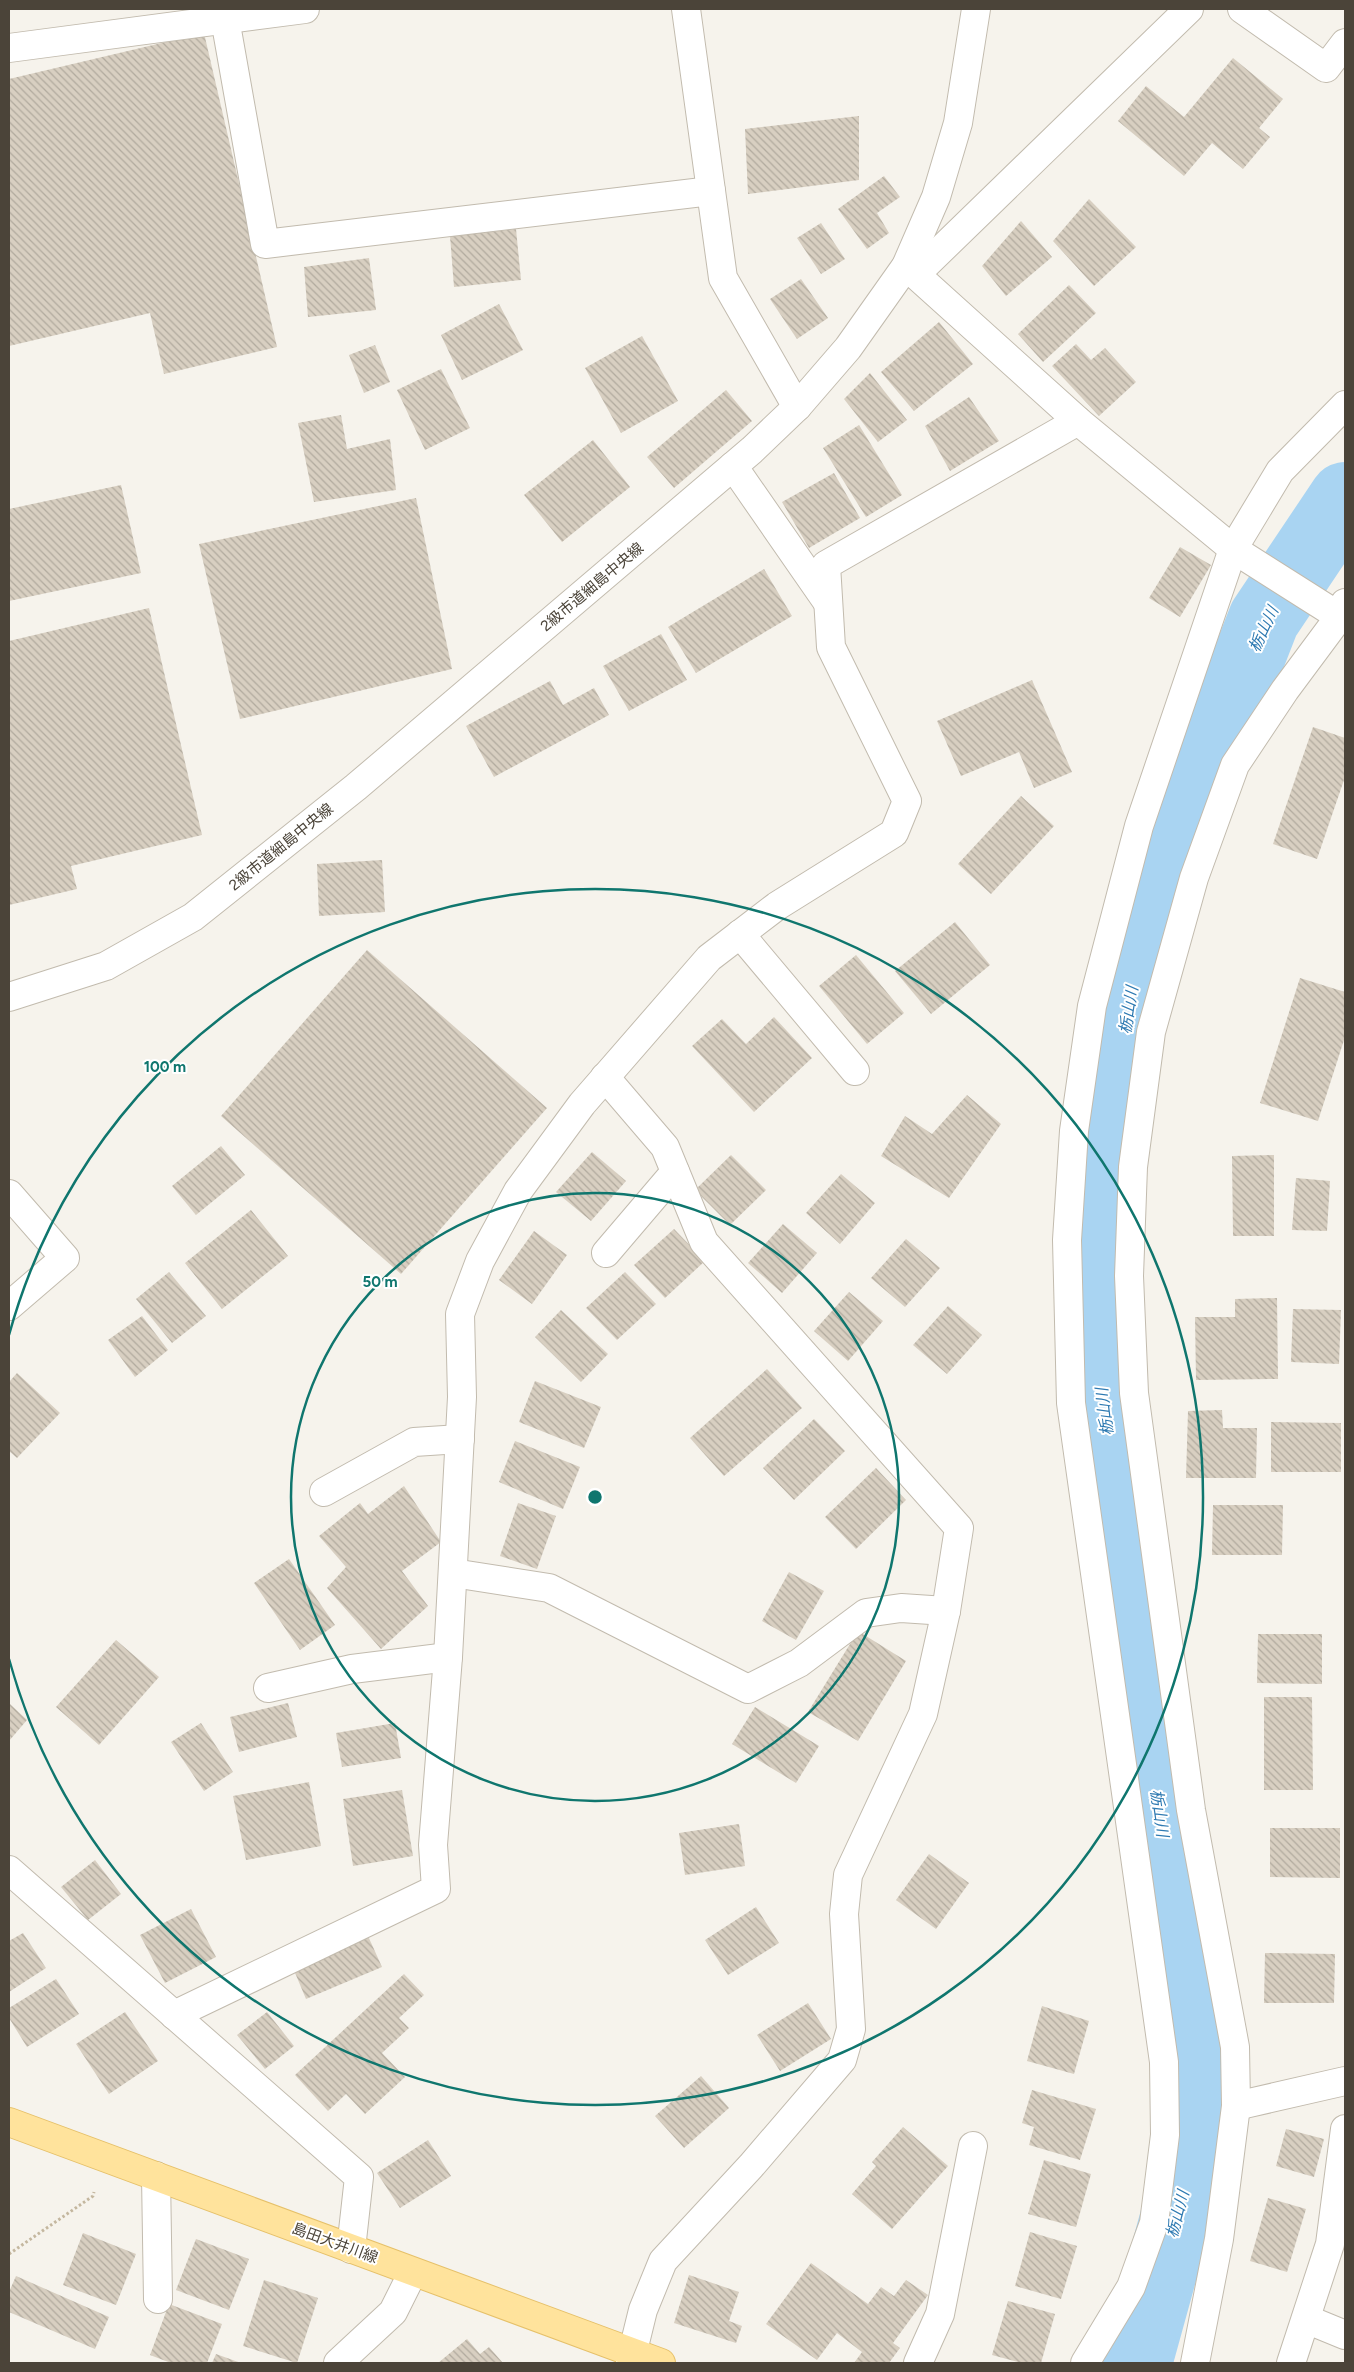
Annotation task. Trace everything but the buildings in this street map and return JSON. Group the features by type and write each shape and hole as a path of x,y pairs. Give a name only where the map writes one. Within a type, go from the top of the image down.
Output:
{"main road":[{"name":"島田大井川線","path":"9,2122 413,2272 631,2358 661,2363"}],"street":[{"path":"9,48 305,9"},
{"path":"686,9 723,278 796,407"},
{"name":"2級市道細島中央線","path":"9,998 106,966 193,917 356,787 733,466 796,407 848,348 911,270 936,198 958,123 976,9"},
{"path":"1189,9 911,270 1078,421 1233,549 1343,613 1285,690 1235,765 1194,878 1151,1032 1133,1167 1129,1276 1134,1393 1191,1810 1235,2047 1236,2106 1220,2239 1195,2363"},
{"path":"1242,9 1326,68 1345,43"},
{"path":"224,19 265,244 711,191"},
{"path":"1085,2363 1131,2287 1154,2223 1165,2135 1164,2062 1071,1403 1068,1240 1074,1131 1092,1006 1139,826 1233,549 1280,470 1345,405"},
{"path":"174,2015 436,1889 433,1845 448,1657 462,1397 460,1314 480,1261 518,1191 582,1104 708,958 777,906 894,833 907,801 831,647 826,565 1078,421"},
{"path":"733,466 828,603"},
{"path":"740,934 855,1071"},
{"path":"605,1077 665,1147 704,1242 958,1528 946,1611 923,1714 848,1875 844,1914 851,2029 842,2060 751,2166 663,2261 643,2310 631,2358"},
{"path":"606,1253 675,1172"},
{"path":"9,1194 65,1258 9,1306"},
{"path":"324,1492 414,1442 460,1439"},
{"path":"453,1573 549,1588 748,1689 799,1663 866,1613 901,1608 946,1611"},
{"path":"268,1688 352,1669 448,1657"},
{"path":"9,1870 358,2177 351,2249"},
{"path":"1236,2106 1345,2081"},
{"path":"1291,2363 1330,2244 1345,2129"},
{"path":"918,2363 940,2314 973,2146"},
{"path":"156,2176 158,2299"},
{"path":"338,2363 393,2312 413,2272"},
{"path":"1306,2319 1345,2335"}],"path":[{"path":"9,2254 93,2196 107,2158"}],"waterway":[{"name":"栃山川","path":"1136,2363 1196,2146 1179,1948 1101,1392 1101,1174 1138,949 1264,619 1345,498"}]}
